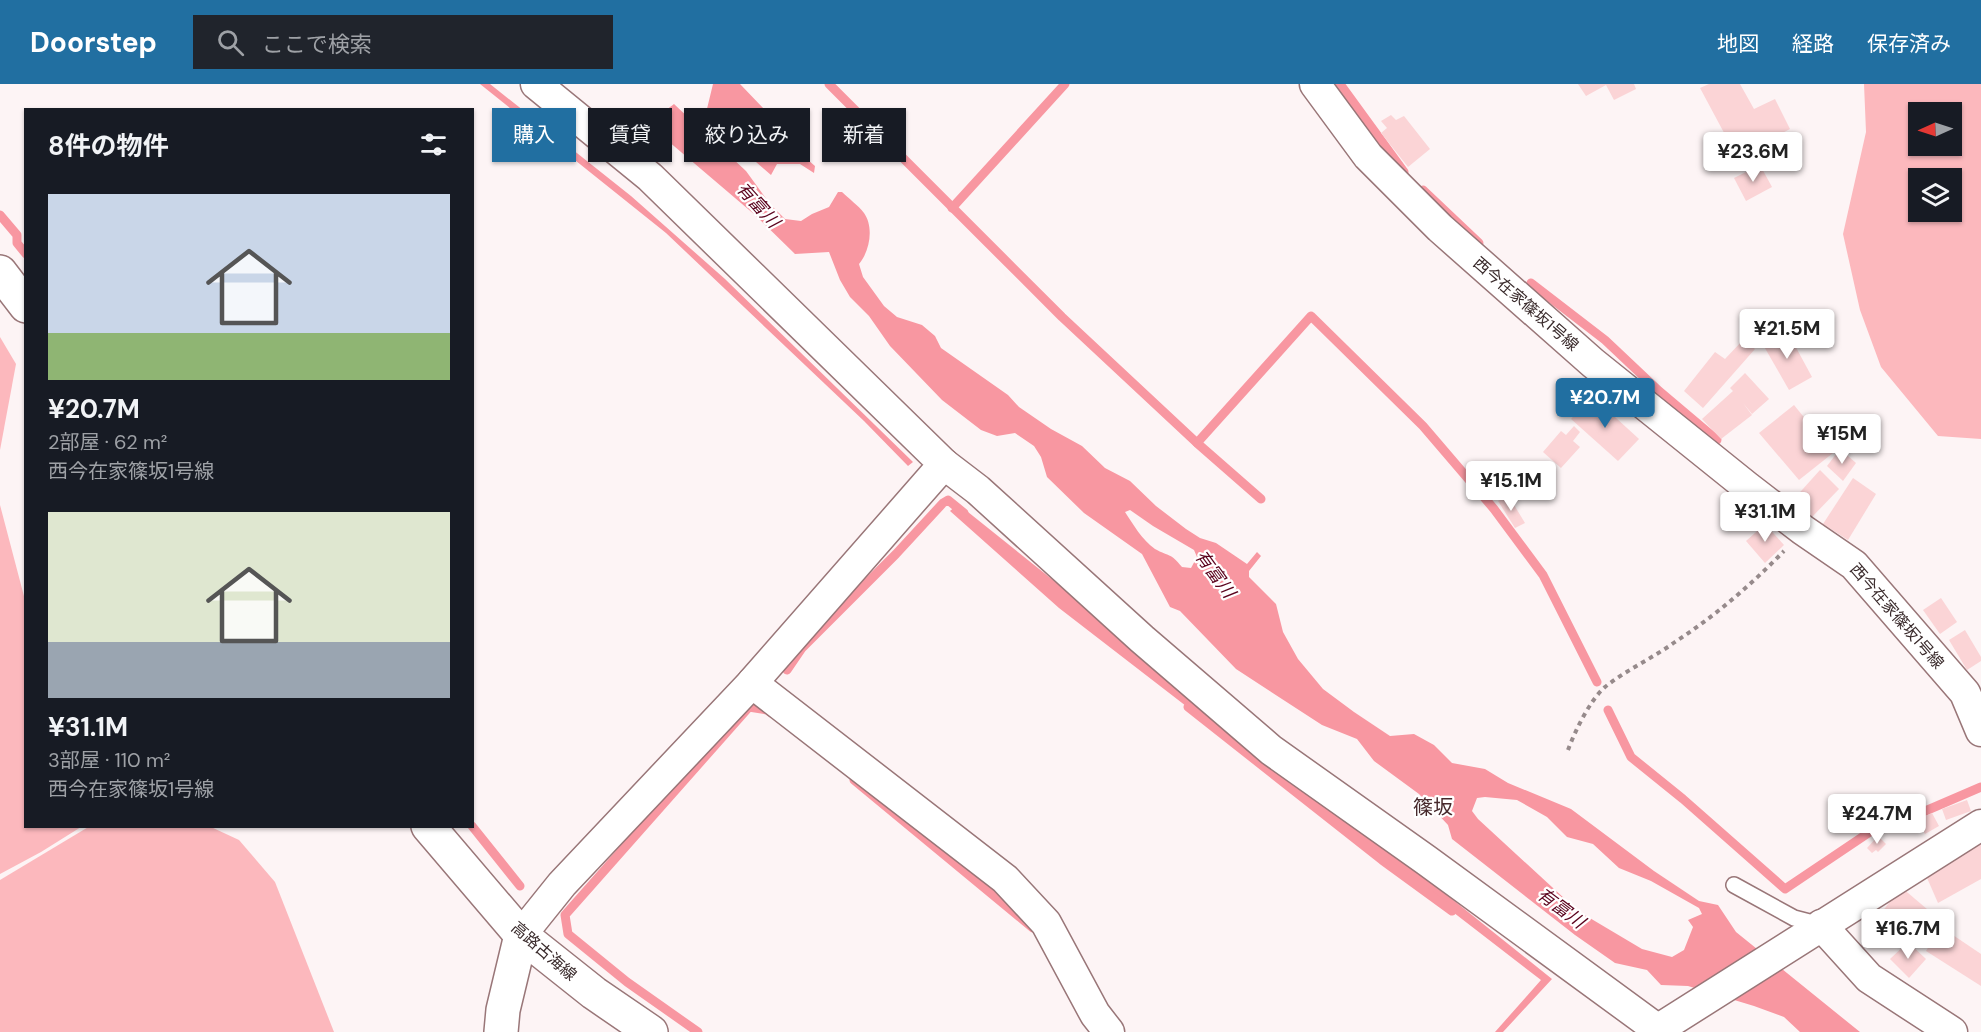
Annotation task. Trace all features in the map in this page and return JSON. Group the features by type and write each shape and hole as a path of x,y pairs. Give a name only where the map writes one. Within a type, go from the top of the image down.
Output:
{"main road":[{"path":"0,272 24,303"},
{"name":"高路古海線","path":"430,828 521,935 594,993 651,1032"},
{"path":"501,1032 503,1010 521,935"}],"street":[{"path":"536,84 650,177 944,464 978,490 1142,639 1271,750 1426,860 1657,1031 1981,825"},
{"name":"西今在家篠坂1号線","path":"1315,84 1368,156 1440,228 1593,363 1803,530 1854,565 1965,693 1981,731"},
{"path":"521,935 562,884 752,683 944,464"},
{"path":"752,683 1005,879 1046,923 1095,1014 1109,1032"},
{"path":"1821,925 1869,978 1952,1032"}],"lane":[{"path":"1734,885 1794,918 1821,925"}],"path":[{"path":"1568,750 1577,726 1604,688 1676,642 1724,607 1758,578 1803,530"}],"shaded area":[{"path":"1864,84 1981,84 1981,439 1938,436 1881,367 1860,310 1843,234 1866,132"},
{"path":"0,337 16,364 0,450"},
{"path":"0,505 24,596 24,828 79,828 0,874"},
{"path":"87,828 213,828 239,840 275,882 334,1032 0,1032 0,880"}],"water":[{"path":"480,84 490,84 520,108 510,108"},
{"path":"713,84 740,84 763,108 707,108"},
{"path":"674,104 684,113 684,155 672,144 672,108 669,108"},
{"path":"576,152 631,196 725,279 913,462 908,466 864,421 666,233 576,161"},
{"name":"有富川","path":"693,162 736,162 785,219 801,221 829,207 838,192 842,192 862,210 867,219 870,232 868,246 859,264 863,277 884,306 897,317 922,325 935,336 941,348 1008,395 1019,407 1051,429 1082,446 1105,468 1130,481 1156,506 1186,529 1200,538 1216,543 1247,564 1257,552 1261,556 1249,571 1249,577 1276,604 1283,632 1298,659 1323,689 1390,736 1414,734 1434,745 1452,763 1485,769 1508,783 1571,809 1654,871 1699,901 1718,905 1736,932 1860,1032 1800,1032 1784,1017 1754,1006 1688,986 1661,985 1647,970 1615,963 1575,935 1452,839 1448,825 1419,794 1374,761 1357,739 1322,725 1236,669 1180,611 1170,607 1142,554 1084,513 1047,477 1041,457 1034,446 1015,433 997,436 981,430 942,400 890,346 869,316 850,297 840,280 829,252 795,254 755,215","holes":["1130,510 1194,550 1197,557 1191,568 1182,567 1172,557 1150,545 1125,512","1477,798 1517,800 1547,817 1567,837 1593,844 1619,868 1651,881 1699,908 1702,914 1688,920 1693,927 1684,950 1672,957 1642,949 1578,911 1472,811"]},
{"path":"756,162 810,162 815,166 814,173 800,164 777,164 771,175"},
{"path":"958,504 1552,979 1503,1032 1495,1032 1541,980 1059,608 950,511"}],"building":[{"path":"1578,84 1634,84 1636,89 1614,100 1606,85 1586,96"},
{"path":"1709,84 1740,84 1754,109 1775,99 1790,129 1737,157 1700,88"},
{"path":"1391,115 1396,120 1404,116 1430,149 1408,167 1381,133 1387,128 1381,121"},
{"path":"1760,165 1772,187 1746,201 1734,178"},
{"path":"1786,329 1812,377 1789,390 1762,343"},
{"path":"1743,340 1755,349 1703,408 1684,391 1715,352 1725,359"},
{"path":"1745,373 1769,399 1752,414 1743,403 1752,415 1721,439 1702,419 1733,391 1730,388"},
{"path":"1592,396 1639,439 1618,461 1571,419"},
{"path":"1794,405 1833,453 1799,480 1759,433"},
{"path":"1574,426 1580,432 1573,441 1580,447 1561,468 1543,452 1561,431 1566,435"},
{"path":"1840,449 1856,463 1843,481 1827,466"},
{"path":"1820,470 1839,489 1812,517 1793,500"},
{"path":"1853,478 1876,494 1848,540 1823,524"},
{"path":"1508,495 1525,523 1515,528 1498,501"},
{"path":"1765,524 1784,545 1765,563 1746,541"},
{"path":"1941,598 1957,622 1940,634 1923,610"},
{"path":"1965,630 1981,657 1981,661 1967,670 1949,640"},
{"path":"1967,800 1971,811 1946,820 1942,809"},
{"path":"1932,813 1939,826 1925,834 1917,820"},
{"path":"1981,835 1981,879 1938,903 1924,871"},
{"path":"1878,836 1886,844 1878,852 1876,850 1872,853 1867,848"},
{"path":"1901,887 1934,915 1915,940 1882,912"},
{"path":"1941,927 1981,954 1981,986 1926,951"},
{"path":"1908,942 1926,959 1909,978 1890,959"}],"waterway":[{"path":"829,84 1062,317 1197,443 1261,499"},
{"path":"952,208 1065,84"},
{"path":"1340,84 1404,172"},
{"path":"1423,190 1479,243"},
{"path":"0,215 17,235 17,243 24,252"},
{"path":"1531,283 1605,340 1659,391 1717,440"},
{"path":"1197,443 1311,316 1423,426 1494,509 1543,575 1597,682"},
{"path":"787,670 802,648 896,554 943,503 948,500 964,513"},
{"path":"698,1032 627,982 568,934 565,915 749,707 767,710 771,713"},
{"path":"1188,707 1382,860 1452,911"},
{"path":"1608,710 1631,757 1683,799 1785,889 1901,811 1909,818 1981,787"},
{"path":"854,780 1033,928"},
{"path":"474,828 520,886"}],"district":[{"name":"篠坂","path":"1433,807"}]}
